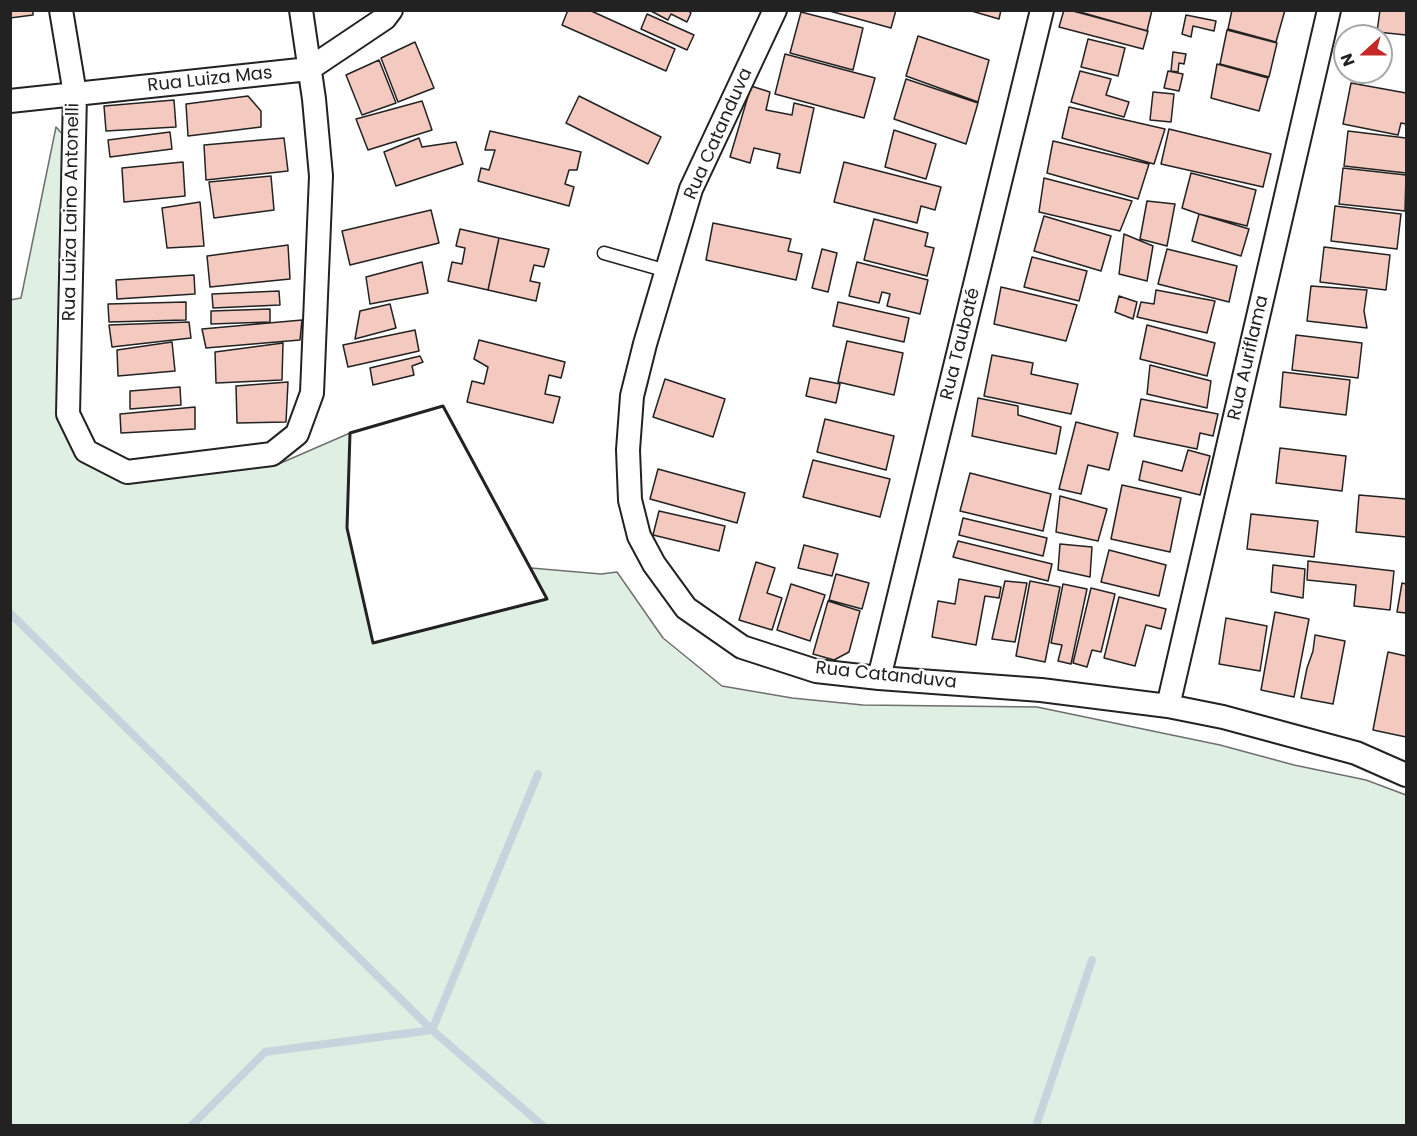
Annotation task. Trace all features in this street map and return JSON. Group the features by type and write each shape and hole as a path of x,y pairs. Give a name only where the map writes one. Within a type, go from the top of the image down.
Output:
{"street":[{"name":"Rua Luiza Laino Antonelli","path":"61,10 75,94 68,414 86,451 128,472 272,454 297,434 312,393 321,176 309,69"},
{"path":"301,10 309,69"},
{"name":"Rua Luiza Mas","path":"10,101 309,69 385,18 391,10"},
{"name":"Rua Catanduva","path":"775,10 691,189 632,396 628,450 630,500 639,536 654,564 686,608 742,647 816,671 1041,690 1168,706 1223,717 1356,753 1407,775"},
{"name":"Rua Taubaté","path":"879,678 1042,10"},
{"name":"Rua Auriflama","path":"1168,706 1329,10"}],"lane":[{"path":"604,253 667,270"}],"green space":[{"path":"56,127 65,137 59,416 119,480 274,466 350,433 347,528 373,643 547,599 531,568 601,574 617,572 663,638 722,686 792,698 863,705 1037,707 1220,745 1294,765 1366,780 1406,795 1406,1125 11,1126 10,300 21,298"}],"building":[{"path":"10,10 33,10 33,15 10,18"},
{"path":"568,10 589,10 675,49 666,71 562,25"},
{"path":"649,10 687,10 691,13 687,22 671,14 668,20"},
{"path":"826,10 896,10 891,28"},
{"path":"968,10 1001,10 999,19"},
{"path":"1064,10 1148,31 1143,49 1059,27"},
{"path":"1073,10 1152,10 1147,31"},
{"path":"1232,10 1285,10 1276,42 1228,29"},
{"path":"1380,10 1406,10 1406,35 1393,34 1393,24 1378,24"},
{"path":"801,12 863,28 853,70 790,53"},
{"path":"647,14 694,35 687,50 641,29"},
{"path":"1186,15 1216,21 1214,31 1193,26 1191,37 1182,34"},
{"path":"1227,30 1277,43 1269,77 1220,64"},
{"path":"918,36 989,60 978,102 906,76"},
{"path":"1088,39 1125,48 1118,76 1081,67"},
{"path":"415,42 434,88 398,102 381,58"},
{"path":"1173,52 1186,54 1184,64 1179,63 1178,72 1171,71"},
{"path":"785,54 875,78 864,118 775,94"},
{"path":"379,60 396,103 362,115 346,75"},
{"path":"1217,64 1268,78 1259,111 1211,98"},
{"path":"1080,71 1111,79 1106,95 1129,102 1124,117 1071,102"},
{"path":"1168,71 1183,74 1179,91 1164,88"},
{"path":"906,79 978,103 966,144 894,119"},
{"path":"1351,84 1406,93 1406,124 1401,123 1398,135 1343,124"},
{"path":"751,86 770,92 766,110 792,115 794,103 814,108 800,173 777,168 780,154 754,148 750,163 730,157"},
{"path":"1153,92 1174,94 1171,122 1150,120"},
{"path":"248,96 261,111 261,127 188,136 186,104"},
{"path":"579,96 661,137 648,164 566,123"},
{"path":"174,100 176,127 106,131 104,106"},
{"path":"422,101 432,130 368,150 356,119"},
{"path":"1069,107 1165,129 1154,164 1062,138"},
{"path":"1169,129 1271,154 1263,187 1161,164"},
{"path":"894,130 936,144 926,179 885,167"},
{"path":"490,131 581,152 577,170 569,170 565,184 574,187 569,206 478,181 481,168 489,170 495,150 485,150"},
{"path":"1348,131 1406,138 1406,173 1344,166"},
{"path":"170,132 172,149 110,157 108,140"},
{"path":"284,138 288,171 206,180 204,145"},
{"path":"419,138 422,147 456,142 463,164 396,186 384,152"},
{"path":"1053,141 1149,164 1138,199 1047,173"},
{"path":"183,162 185,196 124,202 122,168"},
{"path":"844,162 941,187 935,210 921,206 917,223 834,202"},
{"path":"1343,168 1406,175 1405,211 1339,204"},
{"path":"1191,173 1256,190 1247,226 1182,208"},
{"path":"271,176 274,210 214,218 209,182"},
{"path":"1044,178 1132,201 1120,231 1039,212"},
{"path":"1147,201 1175,204 1167,246 1140,239"},
{"path":"200,202 204,246 167,248 162,208"},
{"path":"1335,206 1401,214 1397,249 1331,241"},
{"path":"431,210 439,243 350,265 342,231"},
{"path":"1199,214 1249,229 1241,256 1192,241"},
{"path":"1044,216 1111,236 1101,271 1034,251"},
{"path":"874,219 928,233 925,246 934,248 927,276 864,260"},
{"path":"713,223 791,239 788,251 802,254 796,280 706,260"},
{"path":"460,229 499,238 488,290 448,281 452,262 462,264 465,248 456,246"},
{"path":"1124,234 1153,246 1147,281 1119,274"},
{"path":"499,238 549,249 544,267 534,265 530,281 540,283 536,301 488,290"},
{"path":"288,245 290,279 210,287 207,256"},
{"path":"1324,247 1390,255 1386,290 1320,282"},
{"path":"822,249 837,253 828,292 812,288"},
{"path":"1167,249 1237,266 1229,302 1158,284"},
{"path":"1032,257 1087,271 1079,301 1024,287"},
{"path":"422,262 428,293 370,304 366,277"},
{"path":"857,262 928,280 920,314 887,306 890,294 882,292 879,303 849,296"},
{"path":"194,275 195,294 117,299 116,280"},
{"path":"1311,286 1367,290 1364,311 1367,328 1307,321"},
{"path":"1001,287 1077,305 1066,341 994,324"},
{"path":"1156,290 1215,301 1207,333 1137,317 1141,302 1154,304"},
{"path":"279,291 280,305 213,308 212,294"},
{"path":"1119,296 1137,302 1133,319 1115,312"},
{"path":"186,302 186,320 109,322 108,304"},
{"path":"838,302 909,318 904,342 833,326"},
{"path":"390,304 396,328 355,339 360,311"},
{"path":"270,309 270,322 211,324 211,311"},
{"path":"302,320 300,340 206,348 202,329"},
{"path":"189,322 191,338 112,347 109,325"},
{"path":"1147,325 1215,343 1207,376 1140,359"},
{"path":"415,330 419,351 348,367 343,345"},
{"path":"1296,335 1362,343 1358,378 1292,370"},
{"path":"479,340 565,362 561,378 549,375 545,394 560,397 553,423 467,402 472,381 484,384 488,367 474,359"},
{"path":"847,341 903,353 894,395 838,382"},
{"path":"172,342 175,371 118,376 117,350"},
{"path":"283,343 282,380 216,383 215,352"},
{"path":"992,355 1033,363 1031,374 1078,384 1071,414 984,396"},
{"path":"420,356 423,362 412,366 414,375 373,385 370,368"},
{"path":"1150,365 1211,381 1207,408 1147,394"},
{"path":"1283,372 1350,380 1346,415 1280,407"},
{"path":"810,378 840,384 836,403 806,396"},
{"path":"665,379 725,399 713,437 653,417"},
{"path":"288,382 286,422 237,423 236,386"},
{"path":"180,387 181,405 130,409 130,391"},
{"path":"978,398 1018,406 1018,415 1061,427 1056,454 972,436"},
{"path":"1141,399 1218,414 1213,436 1200,433 1197,449 1134,436"},
{"path":"195,407 195,429 121,433 120,414"},
{"path":"825,419 894,436 886,470 817,452"},
{"path":"1076,422 1118,433 1109,470 1088,465 1081,494 1059,489"},
{"path":"1280,448 1346,456 1342,491 1276,483"},
{"path":"1188,450 1210,456 1200,495 1139,480 1143,461 1182,471"},
{"path":"813,460 890,479 880,517 803,497"},
{"path":"658,469 745,493 737,523 650,499"},
{"path":"970,473 1051,494 1043,531 960,511"},
{"path":"1122,485 1181,498 1170,552 1111,539"},
{"path":"1359,495 1406,499 1406,537 1356,532"},
{"path":"1060,496 1107,509 1098,541 1056,532"},
{"path":"659,511 725,526 719,551 653,535"},
{"path":"1251,514 1318,521 1314,557 1247,549"},
{"path":"963,518 1047,538 1043,556 959,535"},
{"path":"958,541 1052,564 1048,581 953,557"},
{"path":"1060,544 1092,547 1090,577 1058,570"},
{"path":"804,545 838,554 832,576 798,568"},
{"path":"1109,550 1166,565 1159,596 1101,582"},
{"path":"1308,561 1394,571 1390,610 1354,606 1356,585 1307,580"},
{"path":"756,562 775,568 767,593 782,598 772,630 739,620"},
{"path":"1273,565 1305,569 1303,598 1271,592"},
{"path":"836,574 869,583 862,609 829,600"},
{"path":"959,579 1001,587 999,598 985,596 976,645 932,637 938,601 955,604"},
{"path":"1005,581 1027,583 1015,642 992,639"},
{"path":"1030,581 1060,587 1045,662 1016,656"},
{"path":"1402,583 1406,584 1406,613 1397,612"},
{"path":"791,584 825,595 810,641 777,630"},
{"path":"1063,584 1087,589 1071,664 1058,661 1062,645 1051,643"},
{"path":"1091,588 1115,594 1101,652 1092,650 1087,667 1073,663"},
{"path":"1119,597 1166,609 1161,629 1146,625 1135,666 1104,658"},
{"path":"828,601 860,611 849,652 834,660 813,654"},
{"path":"1275,612 1309,619 1294,697 1261,690"},
{"path":"1226,618 1267,626 1260,671 1219,664"},
{"path":"1315,635 1345,641 1333,704 1301,698"},
{"path":"1388,652 1406,656 1406,737 1373,730"}],"waterway":[{"path":"10,613 432,1030 543,1126"},
{"path":"191,1126 265,1052 432,1030 538,774"},
{"path":"1036,1126 1092,960"}],"wall":[{"path":"443,406 547,599 373,643 347,528 350,433 443,406"}]}
